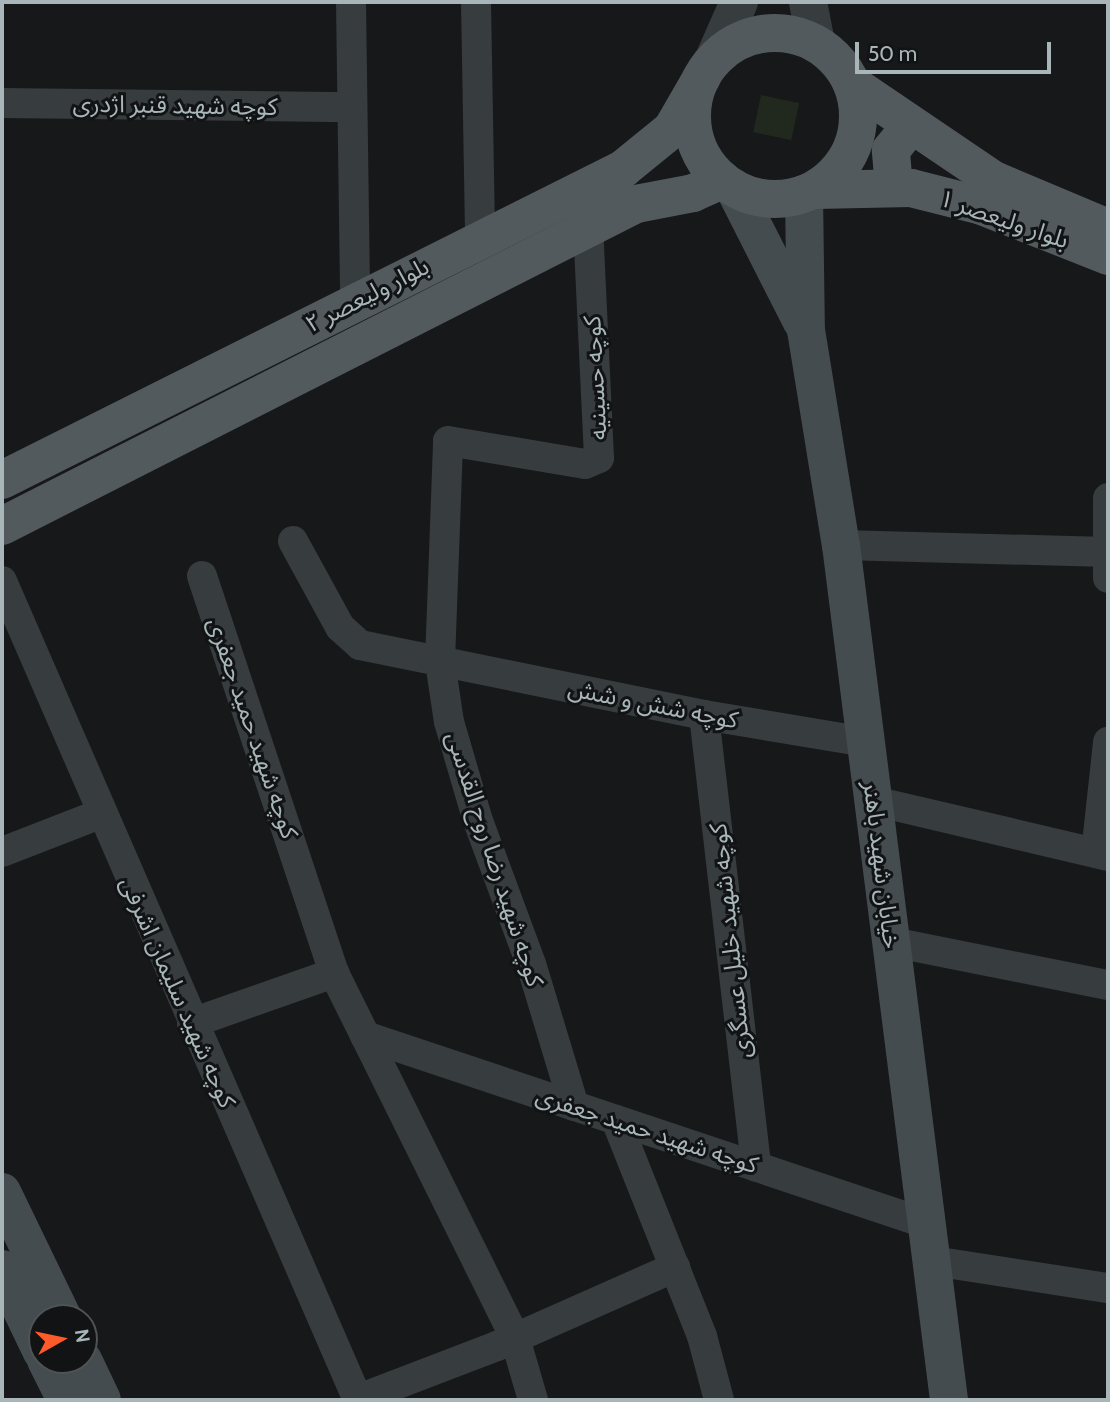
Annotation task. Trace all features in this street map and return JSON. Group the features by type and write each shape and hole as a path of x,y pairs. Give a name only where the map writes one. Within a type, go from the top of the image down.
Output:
{"main road":[{"path":"665,136 692,157 716,187 768,199 809,192 849,155 858,108 852,84 837,61 816,43 790,34 762,34 736,42 708,68 692,121 696,143 716,187"},
{"name":"بلوار ولیعصر ۲","path":"2,480 480,238 623,170 665,136 708,68"},
{"name":"بلوار ولیعصر ۱","path":"852,84 994,180 1108,228"},
{"path":"894,187 891,150 911,125"},
{"name":"بلوار ولیعصر ۲","path":"2,526 636,204 716,187"},
{"name":"خیابان شهید باهنر","path":"716,187 806,330"},
{"name":"بلوار ولیعصر ۱","path":"809,192 894,187 982,206 1108,256"},
{"name":"خیابان شهید باهنر","path":"809,192 806,330 841,545 949,1400"},
{"path":"2,1192 55,1304"},
{"path":"2,1269 11,1307 28,1332"},
{"path":"53,1374 65,1400"},
{"path":"90,1374 102,1400"}],"street":[{"path":"351,2 349,107 355,301"},
{"path":"476,2 480,238"},
{"path":"708,68 739,2"},
{"path":"808,2 816,43"},
{"name":"کوچه شهید قنبر اژدری","path":"2,103 349,107"},
{"name":"کوچه حسینیه","path":"448,441 585,464 599,458 588,228"},
{"name":"کوچه شهید رضا روح القدسی","path":"448,441 440,662 449,722 478,821 531,964 574,1106"},
{"path":"841,545 1108,561 1108,498"},
{"name":"کوچه شش و شش","path":"293,541 340,627 360,645 704,715 866,742"},
{"name":"کوچه شهید حمید جعفری","path":"202,576 334,973 515,1338 533,1400"},
{"name":"کوچه شهید سلیمان اشرفی","path":"2,581 100,814 358,1400"},
{"name":"کوچه شهید خلیل عسگری","path":"704,715 755,1167"},
{"path":"874,801 1102,854 1108,742"},
{"path":"2,852 100,814"},
{"path":"892,942 1108,985"},
{"path":"192,1023 334,973"},
{"name":"کوچه شهید حمید جعفری","path":"365,1036 755,1167 930,1242 1108,1288"},
{"path":"615,1120 702,1336 719,1400"},
{"path":"358,1400 515,1338 675,1266"}],"shaded area":[{"path":"761,95 799,103 791,140 753,132"}]}
